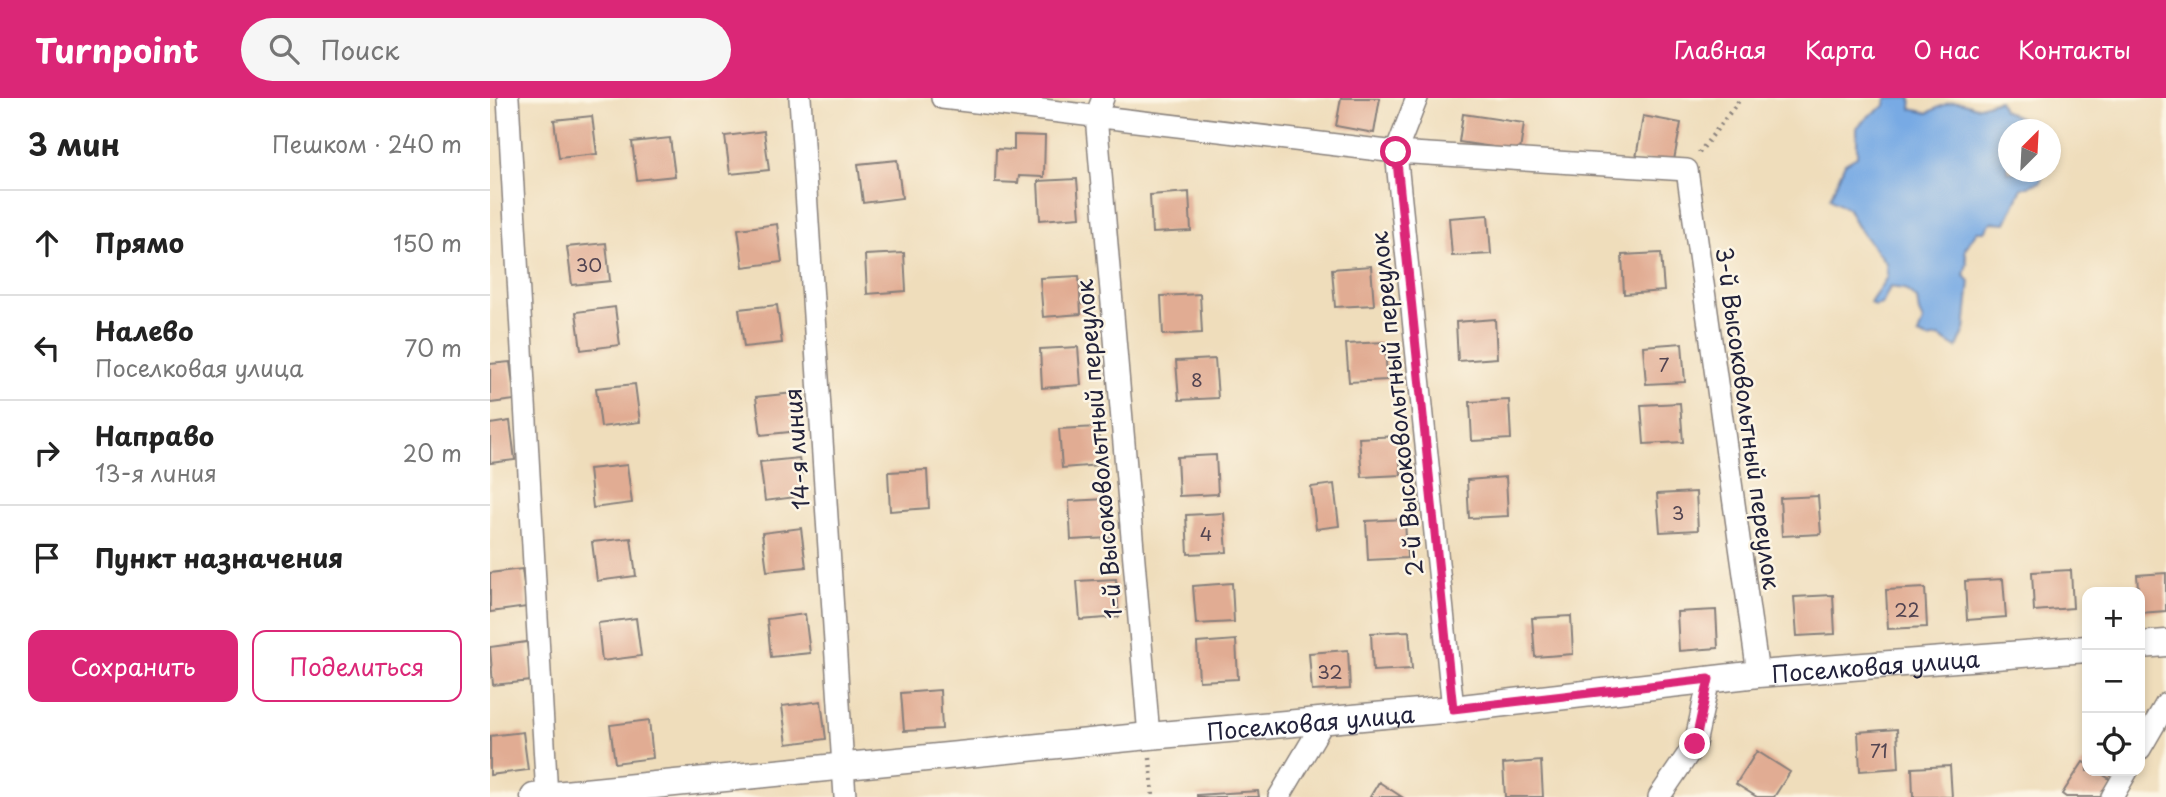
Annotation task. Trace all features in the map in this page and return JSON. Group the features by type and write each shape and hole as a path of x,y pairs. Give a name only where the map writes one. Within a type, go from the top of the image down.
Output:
{"street":[{"path":"508,98 543,796"},
{"name":"14-я линия","path":"800,98 845,797"},
{"path":"942,98 1100,107 1396,152 1687,170"},
{"name":"2-й Высоковольтный переулок","path":"1417,98 1396,152 1453,709"},
{"name":"1-й Высоковольтный переулок","path":"1100,107 1149,736"},
{"name":"3-й Высоковольтный переулок","path":"1687,170 1758,674"},
{"path":"2145,645 2166,643"},
{"name":"Поселковая улица","path":"543,796 1453,709 1758,674 2082,649"},
{"path":"1659,797 1695,744 1709,679"},
{"path":"2145,740 2166,704"},
{"path":"1279,797 1324,721"},
{"path":"2112,797 2124,776"}],"path":[{"path":"1687,170 1741,98"},
{"path":"1149,736 1153,797"}],"water":[{"path":"1886,98 1912,98 1911,109 1928,113 1951,102 1976,107 1999,100 2003,110 2023,119 1998,119 1998,182 2040,182 2022,188 2006,223 1991,222 1985,231 1977,231 1965,249 1967,263 1964,276 1970,281 1965,330 1957,348 1939,337 1928,339 1918,335 1923,321 1917,299 1904,289 1890,287 1882,304 1875,306 1870,303 1887,277 1886,263 1856,225 1848,209 1830,198 1845,163 1857,156 1857,127 1885,106"}],"building":[{"path":"1341,98 1380,98 1374,133 1336,126"},
{"path":"1463,114 1524,123 1520,151 1459,142"},
{"path":"592,116 597,154 559,158 554,120"},
{"path":"1643,116 1681,123 1673,165 1636,158"},
{"path":"764,131 769,170 730,174 725,136"},
{"path":"1014,135 1045,136 1044,177 1019,176 1018,183 995,182 996,149 1014,150"},
{"path":"670,138 675,176 637,180 632,142"},
{"path":"897,160 902,198 863,203 858,164"},
{"path":"1077,179 1080,217 1040,220 1038,181"},
{"path":"1189,192 1191,231 1152,233 1150,195"},
{"path":"1488,215 1491,254 1452,256 1449,218"},
{"path":"777,224 782,262 743,267 738,229"},
{"path":"606,243 610,281 572,285 567,247"},
{"path":"904,253 906,291 867,294 865,255"},
{"path":"1661,253 1664,291 1624,294 1622,255"},
{"path":"1371,266 1374,305 1335,307 1332,269"},
{"path":"1079,276 1081,314 1043,317 1040,278"},
{"path":"1200,294 1202,333 1163,335 1161,296"},
{"path":"777,305 782,343 744,347 739,309"},
{"path":"615,307 620,345 581,350 576,312"},
{"path":"1495,319 1497,358 1458,361 1456,322"},
{"path":"1385,342 1387,380 1349,382 1346,344"},
{"path":"1682,343 1685,382 1646,384 1643,346"},
{"path":"1078,347 1081,385 1042,388 1040,349"},
{"path":"1215,359 1218,398 1179,400 1176,361"},
{"path":"510,362 515,400 490,403 490,364"},
{"path":"635,384 640,422 601,427 596,388"},
{"path":"794,393 799,431 761,435 756,397"},
{"path":"1509,400 1511,439 1472,441 1470,402"},
{"path":"1680,403 1683,442 1644,444 1641,405"},
{"path":"510,421 515,460 490,463 490,424"},
{"path":"1098,427 1100,465 1062,468 1059,429"},
{"path":"1398,436 1401,475 1362,477 1359,438"},
{"path":"1216,455 1218,494 1179,496 1177,457"},
{"path":"799,458 804,496 765,501 760,462"},
{"path":"627,465 632,503 593,508 589,469"},
{"path":"927,470 929,508 890,511 888,472"},
{"path":"1506,477 1508,516 1469,518 1467,480"},
{"path":"1334,484 1339,526 1316,529 1311,487"},
{"path":"1696,492 1698,530 1660,532 1657,494"},
{"path":"1818,496 1821,534 1782,536 1780,498"},
{"path":"1107,499 1110,538 1071,540 1069,501"},
{"path":"1224,513 1227,552 1188,554 1186,515"},
{"path":"1405,519 1407,558 1368,560 1366,521"},
{"path":"801,528 806,567 767,571 762,533"},
{"path":"631,538 636,576 597,581 592,542"},
{"path":"522,569 527,607 490,612 490,573"},
{"path":"2071,570 2073,608 2034,611 2032,572"},
{"path":"2166,573 2166,611 2145,613 2145,587 2138,587 2137,575"},
{"path":"1116,579 1119,617 1080,620 1077,581"},
{"path":"2003,579 2006,617 1967,620 1965,581"},
{"path":"1232,583 1234,622 1196,624 1193,586"},
{"path":"1925,588 1927,627 1888,629 1886,590"},
{"path":"1833,595 1835,634 1797,636 1794,597"},
{"path":"1716,610 1718,648 1679,651 1677,612"},
{"path":"805,614 810,653 771,657 767,619"},
{"path":"1571,616 1573,654 1535,657 1532,618"},
{"path":"636,618 641,656 602,661 598,623"},
{"path":"1409,631 1412,669 1373,671 1371,633"},
{"path":"1236,640 1238,679 1199,681 1197,643"},
{"path":"527,642 531,681 493,685 490,647"},
{"path":"1348,650 1350,689 1312,691 1309,653"},
{"path":"940,690 942,729 904,731 901,693"},
{"path":"821,701 826,739 787,744 782,706"},
{"path":"649,720 653,758 615,763 610,725"},
{"path":"1897,729 1899,768 1860,771 1858,732"},
{"path":"523,732 528,770 490,775 490,736"},
{"path":"1757,751 1790,772 1774,797 1757,797 1736,784"},
{"path":"1541,761 1543,797 1505,797 1503,764"},
{"path":"2082,764 2082,776 2105,776 2116,783 2107,797 2066,797 2062,794"},
{"path":"1950,766 1952,797 1913,797 1912,768"},
{"path":"1379,782 1402,797 1370,797"},
{"path":"1258,791 1259,797 1197,797 1197,795"}],"route":[{"path":"1396,152 1453,709 1709,679 1695,744"}]}
